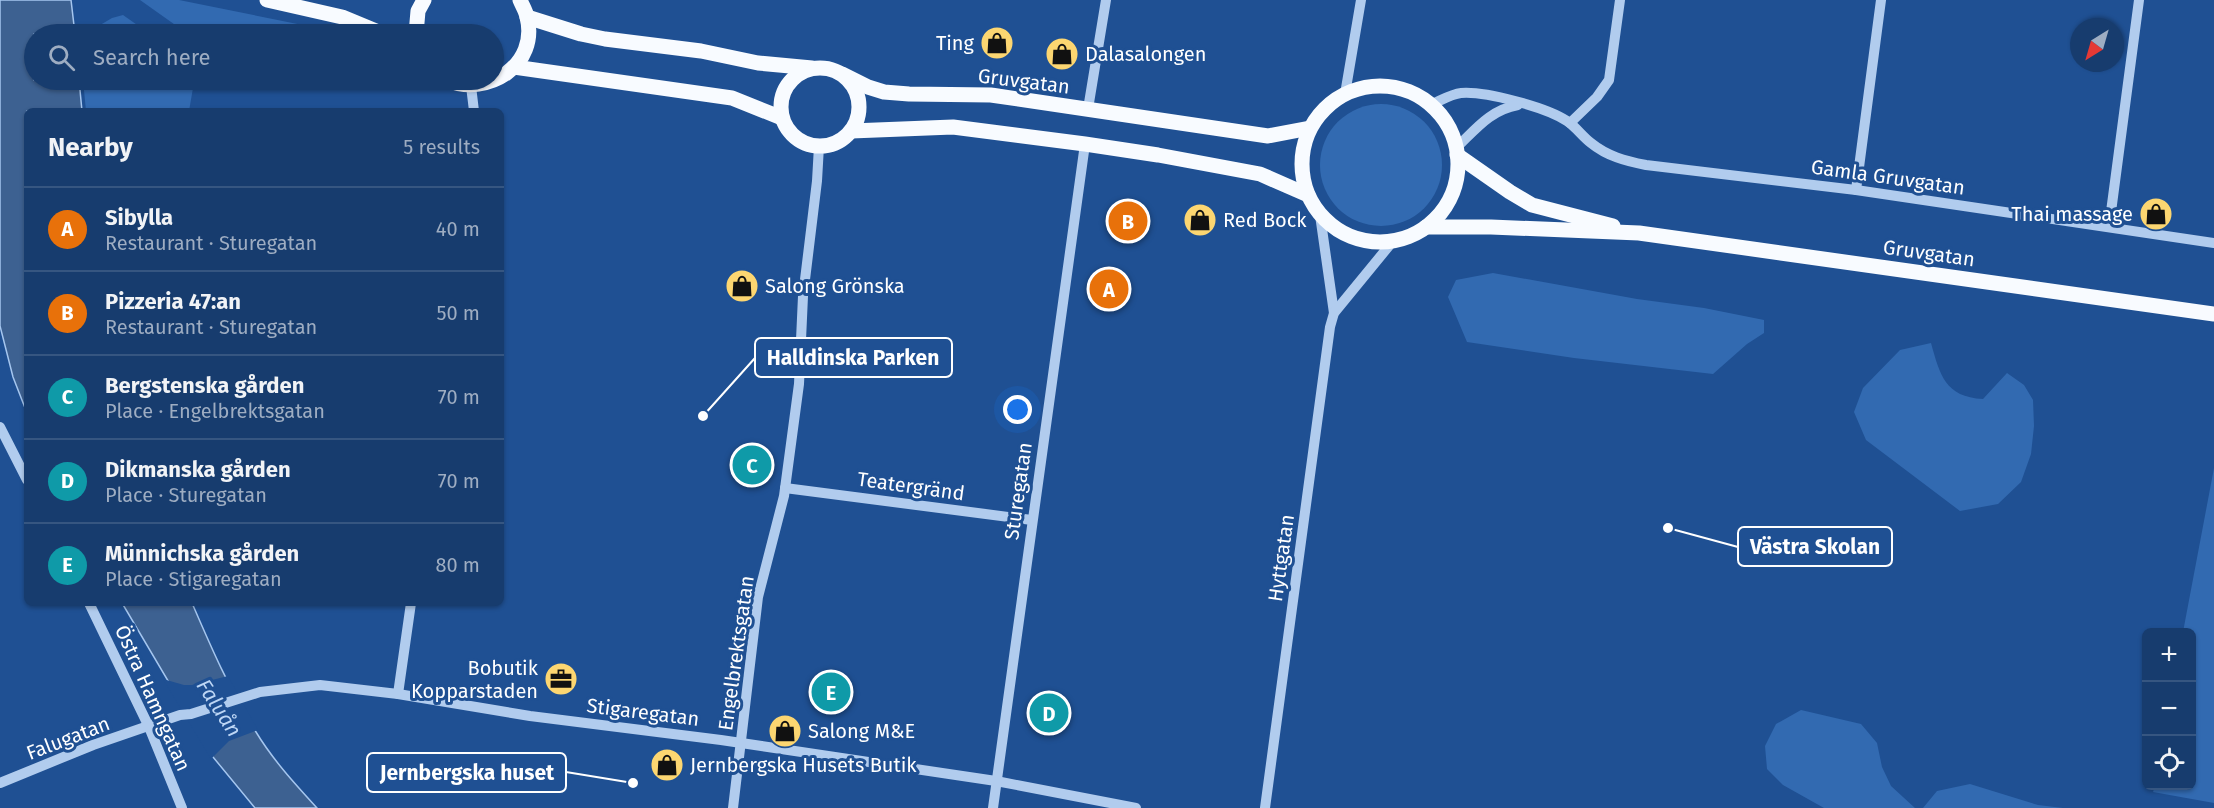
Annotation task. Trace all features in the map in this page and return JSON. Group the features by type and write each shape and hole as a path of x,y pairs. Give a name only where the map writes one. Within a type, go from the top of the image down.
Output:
{"main road":[{"path":"267,0 342,17 359,24"},
{"path":"417,24 418,11 424,0"},
{"path":"504,74 514,67 527,44 529,30 527,17 520,0"},
{"path":"527,17 605,39 701,51 758,63 825,68 842,74 851,83 858,101 857,120 851,131 837,142 819,146 796,139 787,130 780,106 783,93 790,81 800,73 812,68"},
{"path":"514,67 732,98 782,118"},
{"name":"Gruvgatan","path":"842,74 884,92 991,95 1268,136 1310,128"},
{"path":"1389,87 1418,96 1430,105 1449,129 1457,152 1456,183 1451,196 1436,219 1410,236 1393,242 1377,243 1361,240 1345,235 1332,226 1320,215 1308,195 1301,161 1310,128 1325,109 1345,94 1359,89 1389,87"},
{"path":"851,131 953,127 1158,154 1260,174 1308,195"},
{"name":"Gruvgatan","path":"1457,152 1510,192 1532,204 1639,233"},
{"name":"Gruvgatan","path":"1426,227 1491,227 1639,233 2214,314"}],"street":[{"path":"1088,109 1106,0"},
{"path":"1345,94 1361,0"},
{"path":"1570,123 1597,97 1610,80 1620,0"},
{"path":"1856,190 1881,0"},
{"path":"2109,226 2139,0"},
{"path":"471,90 474,108"},
{"name":"Gamla Gruvgatan","path":"1430,105 1459,93 1487,94 1555,113 1570,123 1591,143 1622,160 1724,176 1856,190 2214,243"},
{"path":"1457,152 1494,112 1522,104"},
{"name":"Sturegatan","path":"993,808 1085,144"},
{"name":"Engelbrektsgatan","path":"734,808 758,597 785,488 799,384 803,296 818,180 819,146"},
{"name":"Hyttgatan","path":"1320,215 1334,313"},
{"name":"Hyttgatan","path":"1265,808 1330,327 1334,313 1393,242"},
{"path":"1,432 24,474"},
{"name":"Teatergränd","path":"785,488 1032,520"},
{"name":"Östra Hamngatan","path":"90,606 149,727 182,808"},
{"path":"398,694 411,606"},
{"name":"Stigaregatan","path":"149,727 180,715 191,714 260,692 320,685 398,694 530,716 742,743 996,781 1136,808"},
{"name":"Falugatan","path":"0,783 93,745 149,727"}],"shaded area":[{"path":"140,0 179,0 298,24 174,24"},
{"path":"123,15 136,24 102,24"},
{"path":"84,90 193,90 190,108 86,108"},
{"path":"1381,104 1404,109 1415,114 1424,122 1432,131 1437,142 1442,165 1437,188 1432,199 1424,208 1415,216 1404,221 1381,226 1358,221 1347,216 1338,208 1330,199 1325,188 1320,165 1325,142 1330,131 1338,122 1347,114 1358,109"},
{"path":"1493,273 1764,320 1764,333 1747,344 1713,374 1574,358 1467,342 1448,297 1456,280"},
{"path":"1931,343 1941,374 1952,389 1960,394 1983,399 2007,373 2024,385 2033,400 2034,426 2031,454 2021,482 1998,504 1960,511 1866,440 1854,412 1863,388 1900,350"},
{"path":"2214,468 2214,803 2153,792 2154,790 2196,790 2196,628 2184,628"},
{"path":"1801,710 1861,724 1877,743 1882,767 1891,786 1915,808 1824,808 1783,785 1767,769 1765,746 1776,724"},
{"path":"1970,784 2038,805 2063,808 1923,808 1937,791"}],"water":[{"path":"0,0 71,0 74,24 24,24 24,90 80,90 82,108 24,108 24,405 13,377 0,326"},
{"name":"Faluån","path":"124,606 193,606 229,685 256,732 277,762 317,808 255,808 213,757"}],"pier":[{"path":"228,676 258,730 229,741 211,759 163,679 192,685"}],"place":[{"name":"Ting","path":"997,43"},
{"name":"Dalasalongen","path":"1062,54"},
{"name":"Thai massage","path":"2156,214"},
{"name":"Red Bock","path":"1200,220"},
{"name":"Pizzeria 47:an","path":"1128,221"},
{"name":"Salong Grönska","path":"742,286"},
{"name":"Sibylla","path":"1109,289"},
{"name":"Halldinska Parken","path":"703,416"},
{"name":"Bergstenska gården","path":"752,465"},
{"name":"Västra Skolan","path":"1668,528"},
{"name":"Bobutik Kopparstaden","path":"561,679"},
{"name":"Münnichska gården","path":"831,692"},
{"name":"Dikmanska gården","path":"1049,713"},
{"name":"Salong M&E","path":"785,731"},
{"name":"Jernbergska Husets Butik","path":"667,765"},
{"name":"Jernbergska huset","path":"633,783"}]}
